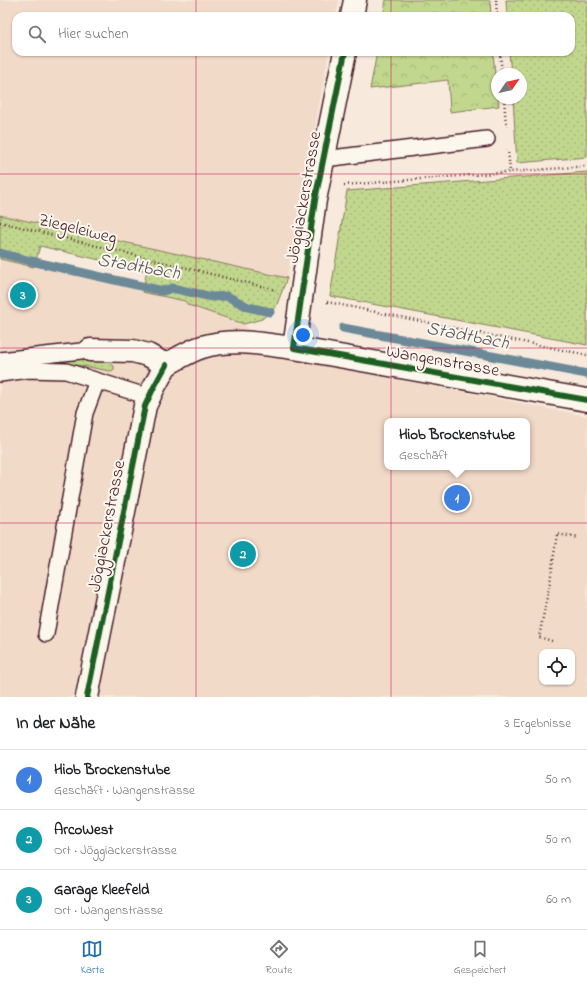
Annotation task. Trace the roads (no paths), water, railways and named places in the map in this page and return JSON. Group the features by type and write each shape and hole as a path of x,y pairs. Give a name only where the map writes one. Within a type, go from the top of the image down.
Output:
{"street":[{"path":"353,12 355,0"},
{"name":"Jöggiackerstrasse","path":"294,348 315,200 344,56"},
{"name":"Wangenstrasse","path":"166,365 188,352 201,348 215,344 241,342 294,348 587,400"},
{"path":"90,350 134,351 148,355 166,365"},
{"name":"Jöggiackerstrasse","path":"87,697 145,406 166,365"}],"lane":[{"path":"324,159 487,138"},
{"path":"0,360 90,350"},
{"path":"0,374 28,370 66,371 150,397"},
{"path":"46,634 85,413 97,381"}],"waterway":[{"name":"Stadtbach","path":"0,253 163,291 172,288 212,297 227,296 248,307 270,312"},
{"name":"Stadtbach","path":"343,328 587,374"}],"place":[{"name":"Garage Kleefeld","path":"23,295"},
{"name":"Hiob Brockenstube","path":"457,498"},
{"name":"ArcoWest","path":"243,554"}]}
